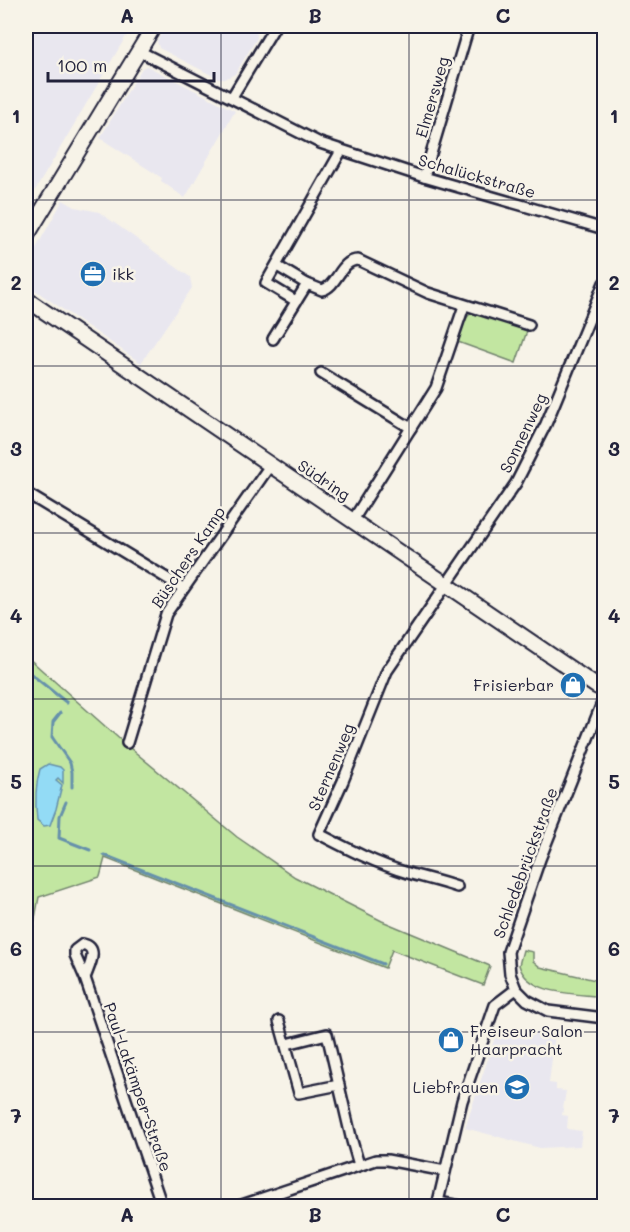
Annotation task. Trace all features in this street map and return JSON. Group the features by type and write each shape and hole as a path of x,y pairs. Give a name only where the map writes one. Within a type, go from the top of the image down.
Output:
{"street":[{"path":"26,237 154,26"},
{"path":"232,97 275,26"},
{"name":"Elmersweg","path":"424,177 469,26"},
{"name":"Schalückstraße","path":"139,51 320,143 424,177 604,230"},
{"path":"296,302 266,283 341,151"},
{"path":"277,266 317,289 327,289 347,263 358,260 428,293 464,306 472,305 529,325"},
{"name":"Sonnenweg","path":"447,584 516,483 546,424 604,283"},
{"path":"273,339 307,284"},
{"name":"Südring","path":"26,298 604,690"},
{"path":"353,520 436,388 464,306"},
{"path":"321,373 411,428"},
{"name":"Büschers Kamp","path":"127,743 166,614 271,464"},
{"path":"26,493 183,588"},
{"name":"Sternenweg","path":"447,584 387,671 319,834 361,855 408,873 427,876 457,887"},
{"name":"Schledebrückstraße","path":"516,989 510,974 508,952 512,938 540,859 604,698"},
{"name":"Paul-Lakämper-Straße","path":"85,978 162,1206"},
{"path":"460,1206 438,1204 462,1101 495,1005 516,989 527,1000 548,1011 604,1018"},
{"path":"279,1021 299,1093 339,1085"},
{"path":"287,1044 327,1034 352,1141 360,1165"},
{"path":"239,1206 376,1160 446,1171"}],"shaded area":[{"path":"26,26 132,26 26,206"},
{"path":"166,26 259,26 256,30 257,38 235,74 219,79 159,48 157,41"},
{"path":"147,66 235,111 185,198 161,181 162,178 100,138 142,68"},
{"path":"63,200 75,207 99,212 190,277 192,288 141,363 26,284 26,266"},
{"name":"Liebfrauen","path":"498,1028 555,1034 549,1083 556,1084 556,1090 566,1091 562,1115 568,1116 567,1129 582,1131 580,1146 540,1148 465,1128"}],"green space":[{"path":"475,311 528,328 516,363 458,342 466,319"},
{"path":"26,656 124,743 237,837 295,877 382,921 490,966 483,985 392,950 385,968 105,858 100,877 39,897 29,950 26,950"},
{"path":"523,950 533,952 533,961 540,967 604,982 604,997 555,991 532,983 524,975 519,965"}],"water":[{"path":"48,764 63,770 63,783 58,778 56,780 62,785 56,809 50,825 44,826 37,820 36,794 40,769"}],"waterway":[{"path":"26,670 67,703"},
{"path":"60,713 53,722 52,737 70,763 72,787"},
{"path":"66,802 60,816 59,838 90,850"},
{"path":"104,855 383,964"}],"place":[{"name":"ikk","path":"93,274"},
{"name":"Frisierbar","path":"573,685"},
{"name":"Freiseur Salon Haarpracht","path":"451,1040"},
{"name":"Liebfrauen","path":"517,1087"}]}
